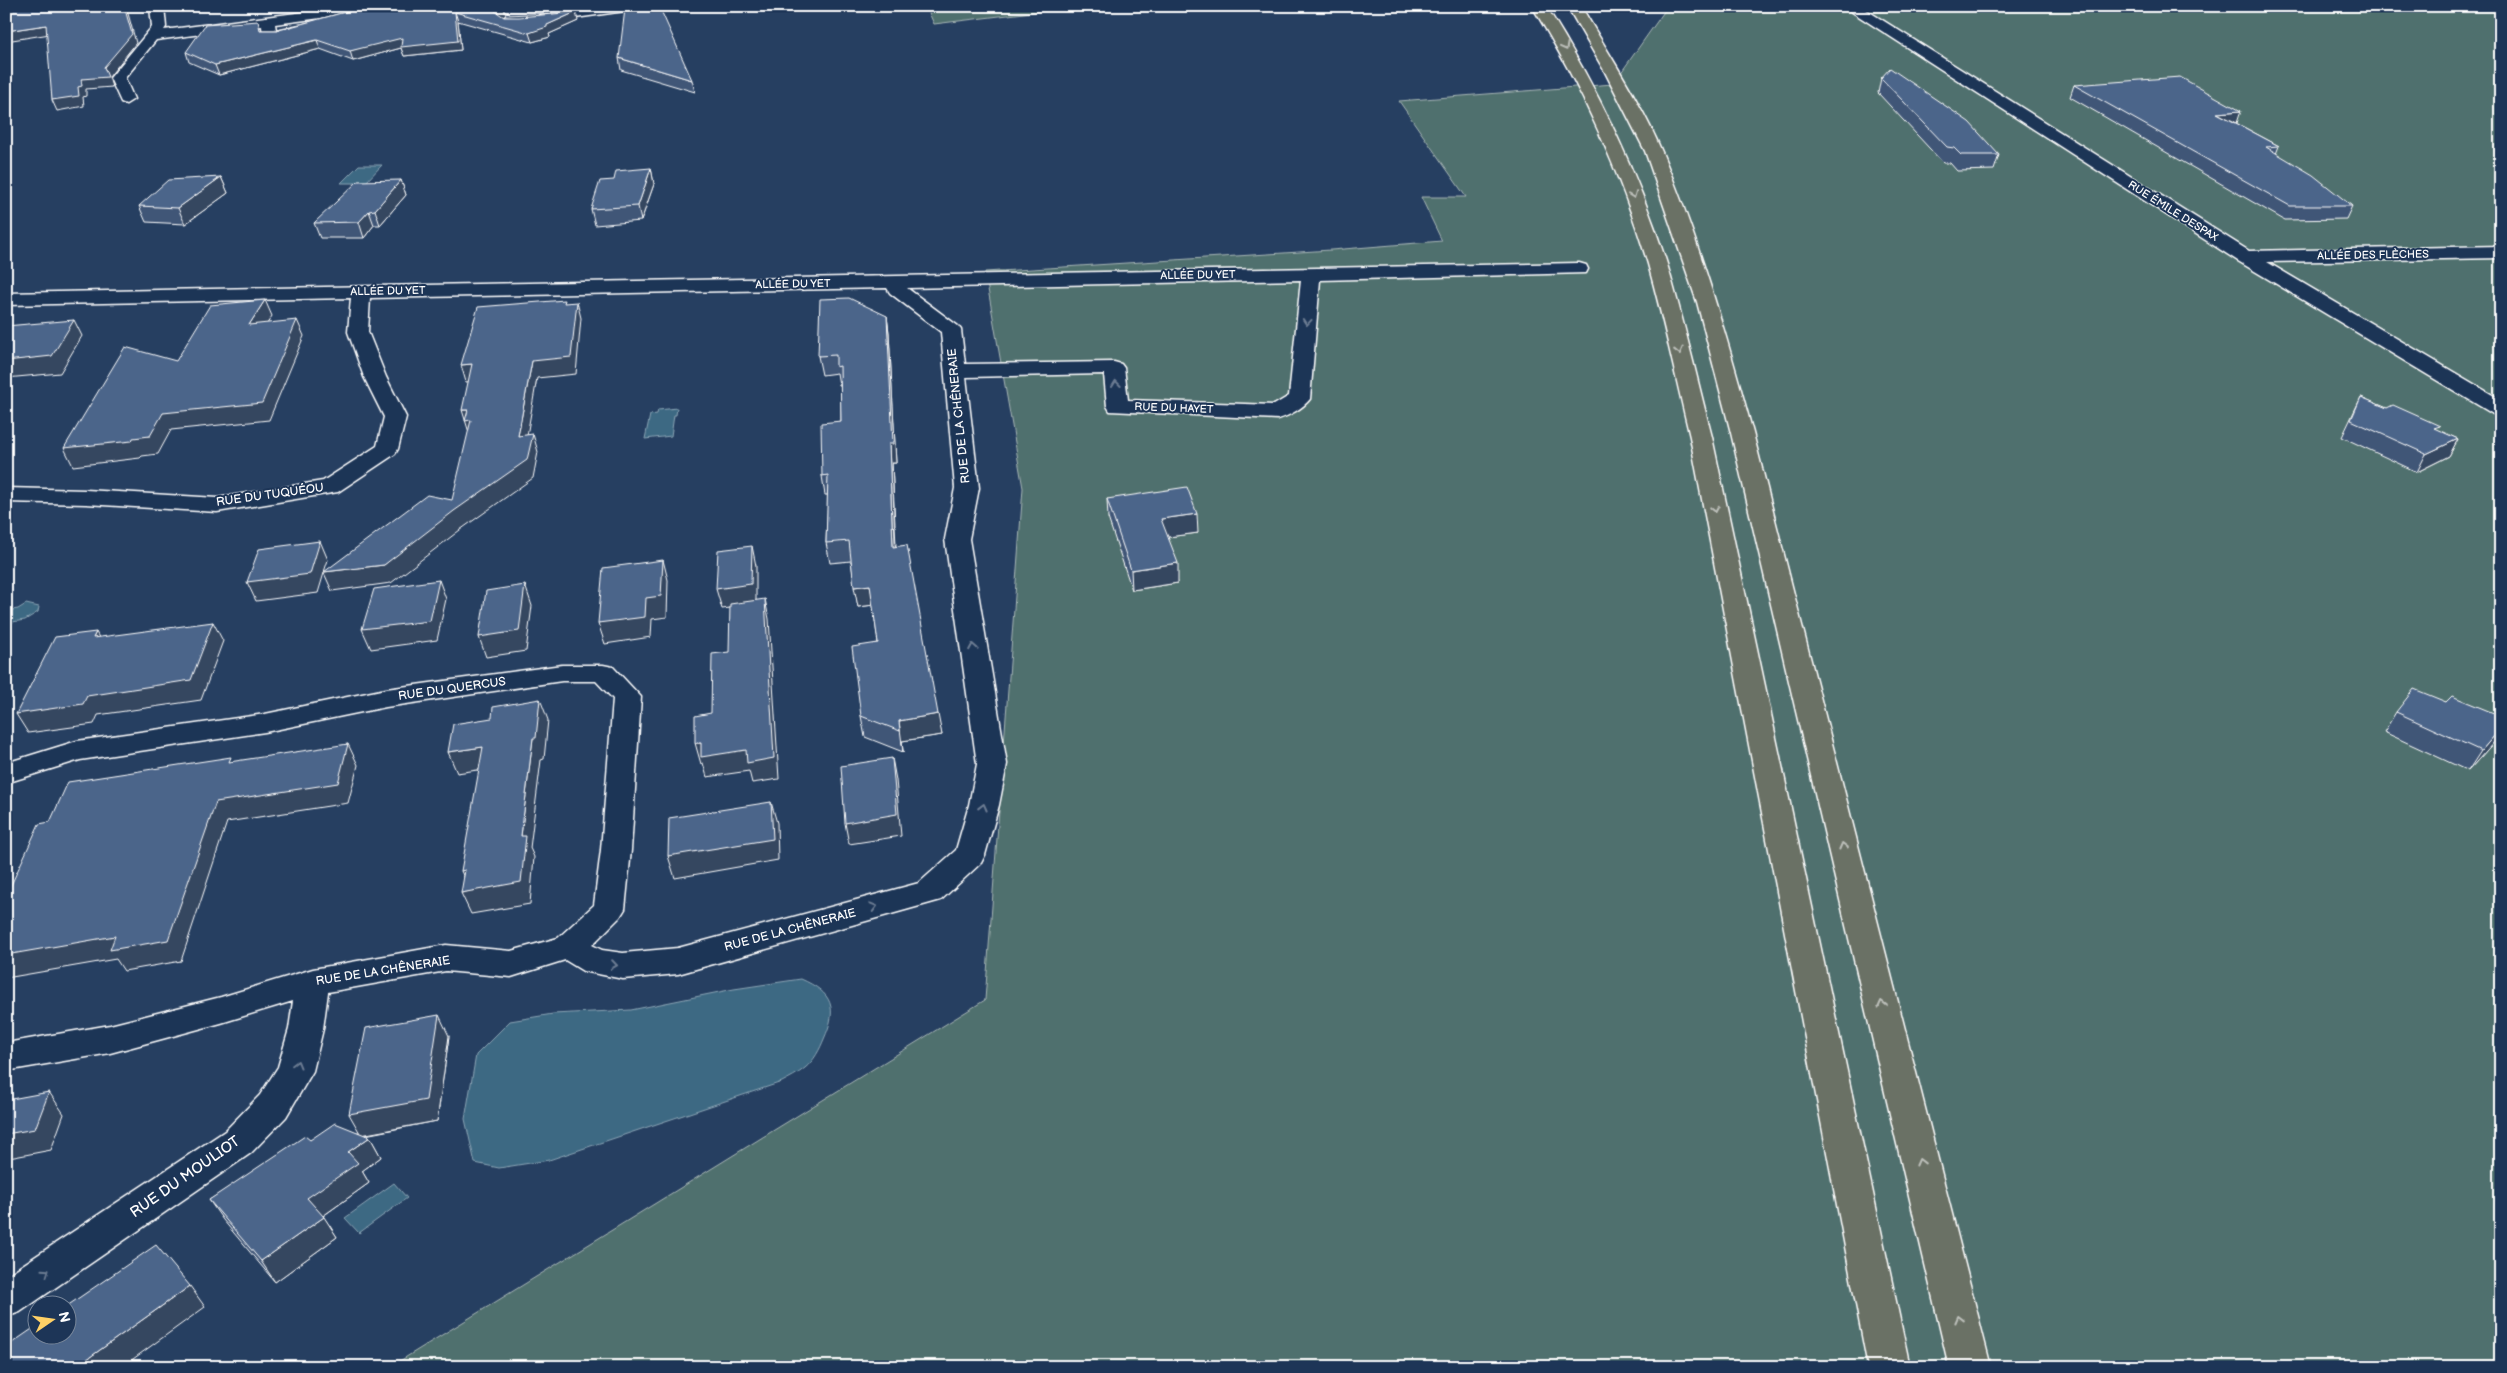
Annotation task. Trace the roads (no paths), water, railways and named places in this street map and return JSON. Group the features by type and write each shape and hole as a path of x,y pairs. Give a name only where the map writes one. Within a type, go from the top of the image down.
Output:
{"highway":[{"path":"1539,6 1561,39 1614,149 1650,240 1665,297 1701,437 1889,1367"},
{"path":"1574,6 1612,72 1653,151 1707,302 1742,433 1970,1367"}],"street":[{"path":"126,99 117,78 159,27 157,6"},
{"path":"525,20 552,19 632,6"},
{"name":"RUE ÉMILE DESPAX","path":"1850,6 2245,257 2501,409"},
{"path":"150,36 268,20 360,9 368,10 282,34 270,35 268,20"},
{"name":"ALLÉE DES FLÈCHES","path":"2245,257 2501,252"},
{"name":"ALLÉE DU YET","path":"6,299 1579,269"},
{"name":"RUE DU HAYET","path":"954,371 1114,368 1118,406 1278,412 1299,399 1311,273"},
{"name":"RUE DE LA CHÊNERAIE","path":"6,1057 110,1039 221,1010 313,982 446,958 511,964 569,947 595,962 622,966 678,961 930,892 970,855 984,805 992,764 957,538 967,488 951,330 941,320 915,304 898,290 898,282"},
{"name":"RUE DU TUQUÉOU","path":"6,495 86,497 218,505 330,487 387,449 395,417 375,377 358,332 361,292"},
{"name":"RUE DU QUERCUS","path":"6,773 77,751 265,724 386,698 562,673 603,673 627,697 616,850 609,910 569,947"},
{"name":"RUE DU MOULIOT","path":"6,1300 238,1142 273,1106 296,1071 306,1029 313,982"}],"water":[{"path":"359,165 382,165 365,183 341,183"},
{"path":"677,408 671,436 645,439 650,415 657,414 658,410"},
{"path":"26,604 39,607 38,612 25,620 6,623 6,611 18,609"},
{"path":"801,979 812,984 826,996 830,1003 831,1019 816,1055 808,1065 794,1076 782,1082 549,1160 499,1168 475,1163 465,1119 476,1055 510,1021 553,1014 631,1010 734,989"},
{"path":"394,1183 407,1198 359,1233 345,1218"}]}
